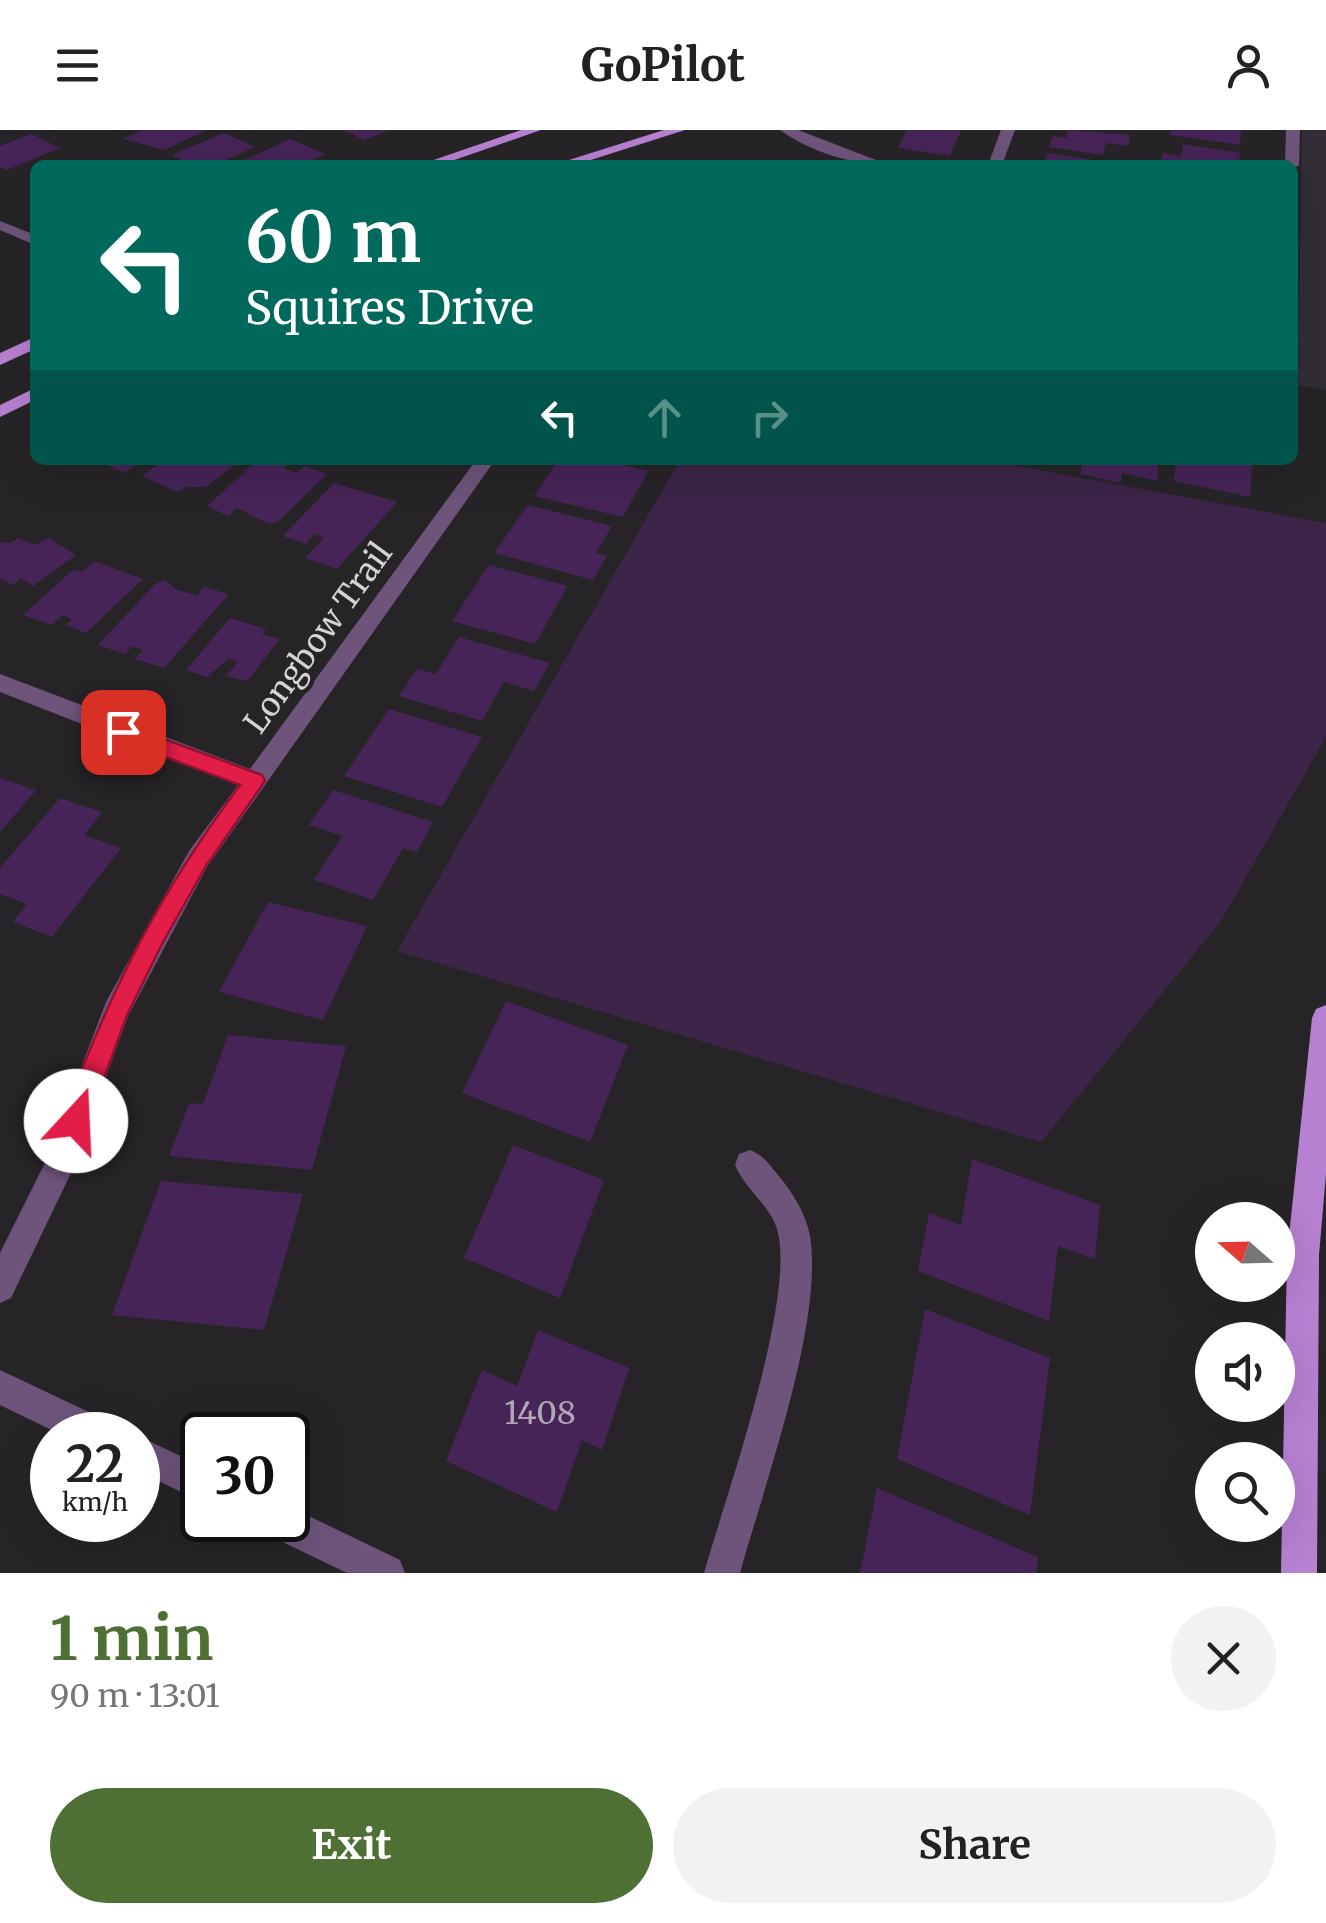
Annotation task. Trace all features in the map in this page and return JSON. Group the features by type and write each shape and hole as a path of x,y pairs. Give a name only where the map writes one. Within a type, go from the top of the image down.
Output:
{"main road":[{"path":"441,160 534,130"},
{"path":"577,160 678,130"},
{"path":"0,360 30,345"},
{"path":"0,412 30,396"},
{"path":"1299,1573 1303,1254 1326,1018"}],"street":[{"path":"787,130 863,160"},
{"path":"996,160 1008,130"},
{"path":"1292,130 1292,160"},
{"path":"0,226 30,239"},
{"name":"Longbow Trail","path":"0,1287 56,1173 116,1011 198,859 482,465"},
{"path":"0,683 254,781"},
{"path":"722,1573 795,1279 794,1238 786,1208 750,1166"},
{"path":"0,1387 52,1412"},
{"path":"310,1536 386,1573"}],"shaded area":[{"path":"1302,130 1326,130 1326,390 1298,385"},
{"path":"677,465 1012,465 1326,523 1326,737 1221,921 1041,1142 397,951"}],"building":[{"path":"142,130 206,130 165,150 123,139"},
{"path":"344,130 389,130 364,140"},
{"path":"907,130 961,130 950,156 898,148"},
{"path":"1068,130 1130,135 1128,146 1106,143 1103,155 1049,147 1053,136 1066,138"},
{"path":"1170,130 1241,130 1240,145 1170,135"},
{"path":"224,133 255,147 226,160 182,160 172,155"},
{"path":"31,134 60,148 7,170 0,167 0,146"},
{"path":"290,139 325,154 313,160 245,160"},
{"path":"1183,144 1240,153 1239,160 1162,160 1163,153 1181,156"},
{"path":"1048,153 1092,160 1046,160"},
{"path":"107,465 136,465 124,473"},
{"path":"157,465 235,465 206,487 186,487 178,492 142,476"},
{"path":"252,465 287,465 284,468 297,473 304,466 327,474 279,521 269,524 237,508 228,516 207,506"},
{"path":"555,465 622,465 648,471 623,517 534,496"},
{"path":"1082,465 1159,465 1157,481 1122,473 1121,483 1080,474"},
{"path":"1176,465 1252,465 1250,497 1174,481"},
{"path":"334,483 397,502 337,569 305,558 324,538 314,534 306,544 283,536"},
{"path":"528,505 612,526 596,553 607,556 593,580 494,553"},
{"path":"18,538 35,545 49,538 76,555 33,586 20,578 14,585 0,579 0,542 11,543"},
{"path":"94,561 143,579 86,633 66,625 72,619 62,615 52,625 23,615 74,569 82,572"},
{"path":"489,565 568,586 535,644 452,621"},
{"path":"165,580 177,590 197,595 204,587 229,594 164,668 135,659 143,650 132,646 125,654 98,645 155,584"},
{"path":"230,618 266,629 262,635 280,639 247,681 226,676 238,662 228,659 207,677 186,670"},
{"path":"459,637 550,663 534,691 504,682 482,721 399,696 417,669 436,674"},
{"path":"389,709 482,737 442,807 344,776"},
{"path":"0,778 36,790 0,832"},
{"path":"333,790 433,822 417,852 403,848 373,900 314,880 342,836 309,825"},
{"path":"60,798 102,812 84,835 121,848 52,937 13,922 27,904 0,894 0,868"},
{"path":"268,902 367,926 323,1020 219,992"},
{"path":"506,1001 628,1045 590,1142 462,1093"},
{"path":"228,1035 346,1046 312,1170 169,1156 189,1103 203,1104"},
{"path":"513,1145 604,1180 560,1298 464,1258"},
{"path":"972,1159 1100,1205 1095,1259 1058,1246 1049,1321 918,1271 929,1213 961,1225"},
{"path":"161,1181 303,1194 264,1330 112,1315"},
{"path":"925,1309 1050,1358 1030,1515 897,1459"},
{"path":"538,1330 629,1368 602,1450 582,1440 557,1512 446,1461 482,1370 517,1386"},
{"path":"877,1488 1038,1557 1036,1573 860,1573"}],"route":[{"path":"76,1121 116,1011 154,936 198,859 254,781 123,732"}]}
